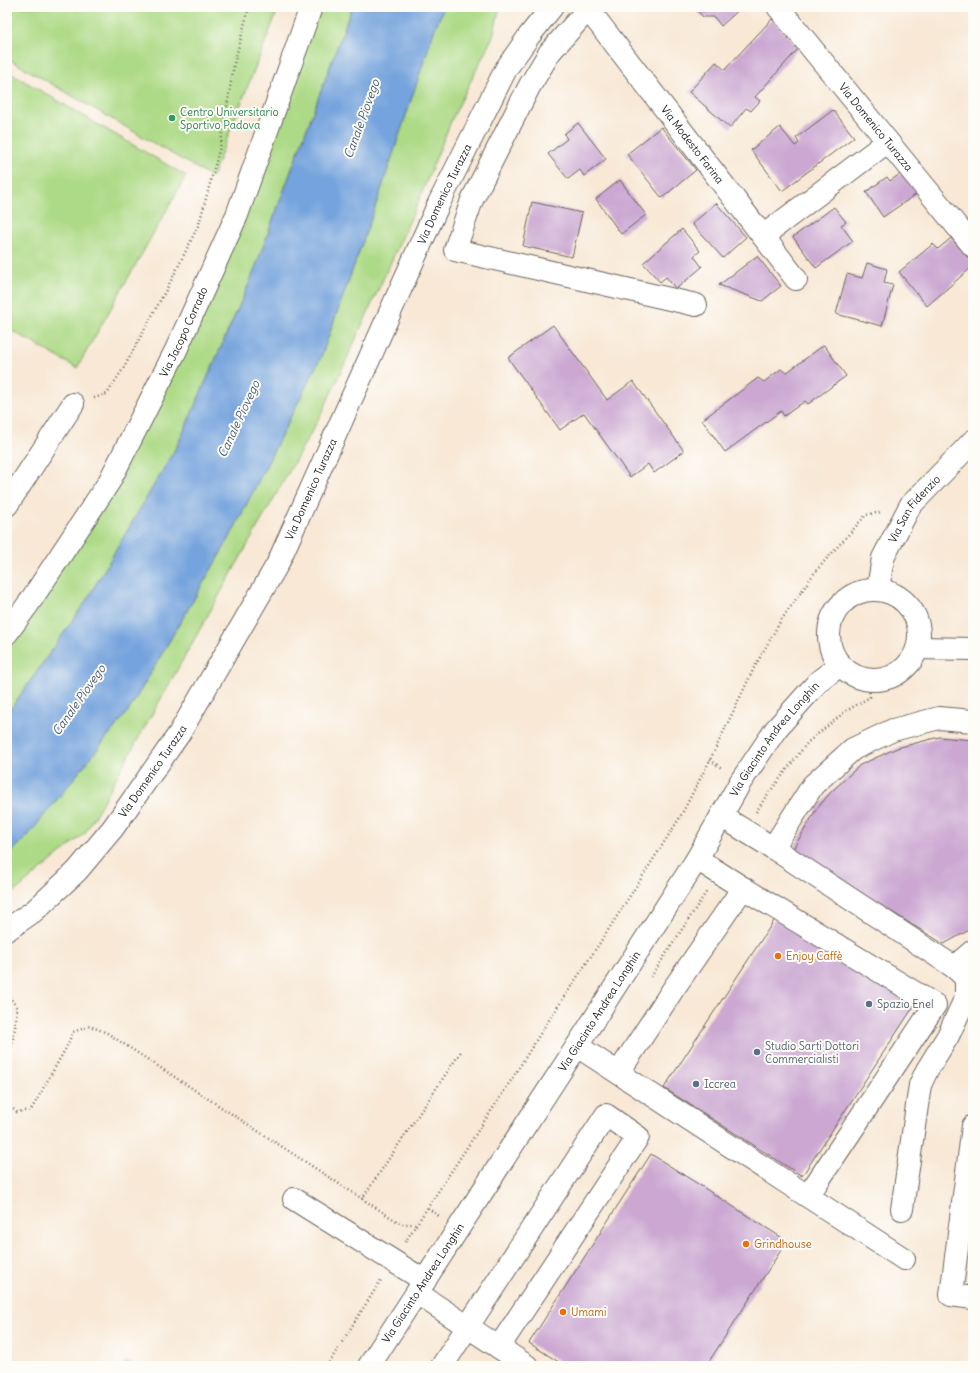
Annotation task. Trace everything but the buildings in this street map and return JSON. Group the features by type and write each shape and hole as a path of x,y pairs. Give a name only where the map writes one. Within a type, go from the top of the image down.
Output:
{"street":[{"name":"Via Jacopo Corrado","path":"7,633 29,603 109,482 176,350 237,215 311,7"},
{"name":"Via Domenico Turazza","path":"7,930 34,911 77,871 113,828 179,734 277,565 439,203 506,69 552,7"},
{"name":"Via Domenico Turazza","path":"778,7 973,246"},
{"path":"589,8 550,52 529,87 472,200 455,250 696,305"},
{"name":"Via Modesto Farina","path":"589,8 796,279"},
{"path":"763,236 887,142"},
{"path":"7,505 73,404"},
{"name":"Via San Fidenzio","path":"878,589 883,558 910,506 973,441"},
{"path":"878,589 896,596 911,609 917,621 919,634 918,648 910,662 898,673 884,679 868,680 852,675 840,665 832,652 828,637 830,622 837,608 848,597 862,591 878,589"},
{"path":"918,648 973,648"},
{"name":"Via Giacinto Andrea Longhin","path":"377,1363 421,1287 697,859 721,816 776,729 818,682 840,665"},
{"path":"773,848 813,785 853,749 893,730 939,718 973,721"},
{"path":"721,816 773,848 954,967 966,978 966,997 948,1036 927,1070 920,1085 902,1209"},
{"path":"697,859 935,1005 808,1196"},
{"path":"619,1072 674,988 743,888"},
{"path":"954,967 973,951"},
{"path":"577,1046 904,1259"},
{"path":"442,1366 606,1115 638,1137 499,1347"},
{"path":"973,1126 951,1295 973,1298"},
{"path":"294,1199 394,1261 421,1287 468,1327 527,1366"}],"path":[{"path":"73,404 107,394 124,369 174,277 199,224 221,143 234,64 248,7"},
{"path":"327,1366 679,819 710,760 754,668 780,622 815,572 866,515 910,506"},
{"path":"765,798 808,742 846,711 870,697 868,680"},
{"path":"647,983 707,890"},
{"path":"7,993 17,1008 15,1028 7,1070"},
{"path":"7,1104 18,1112 31,1110 66,1048 73,1032 90,1026 107,1033 401,1224 417,1224"},
{"path":"362,1199 462,1050"}],"green space":[{"name":"Centro Universitario Sportivo Padova","path":"7,7 279,7 212,177 7,58"},
{"path":"316,7 352,7 251,279 178,444 86,601 7,714 7,646 36,606 115,486"},
{"path":"444,7 500,7 493,36 452,119 416,207 322,413 85,833 7,898 7,856 26,838 129,710 229,539 321,357 377,202 434,31"},
{"path":"7,71 186,176 77,368 7,328"}],"water":[{"name":"Canale Piovego","path":"352,7 444,7 434,31 377,202 321,357 229,539 129,710 26,838 7,856 7,714 86,601 178,444 251,279"}],"place":[{"name":"Centro Universitario Sportivo Padova","path":"172,118"},
{"name":"Enjoy Caffè","path":"778,956"},
{"name":"Spazio Enel","path":"869,1004"},
{"name":"Studio Sarti Dottori Commercialisti","path":"757,1052"},
{"name":"Iccrea","path":"696,1084"},
{"name":"Grindhouse","path":"746,1244"},
{"name":"Umami","path":"563,1312"}]}
